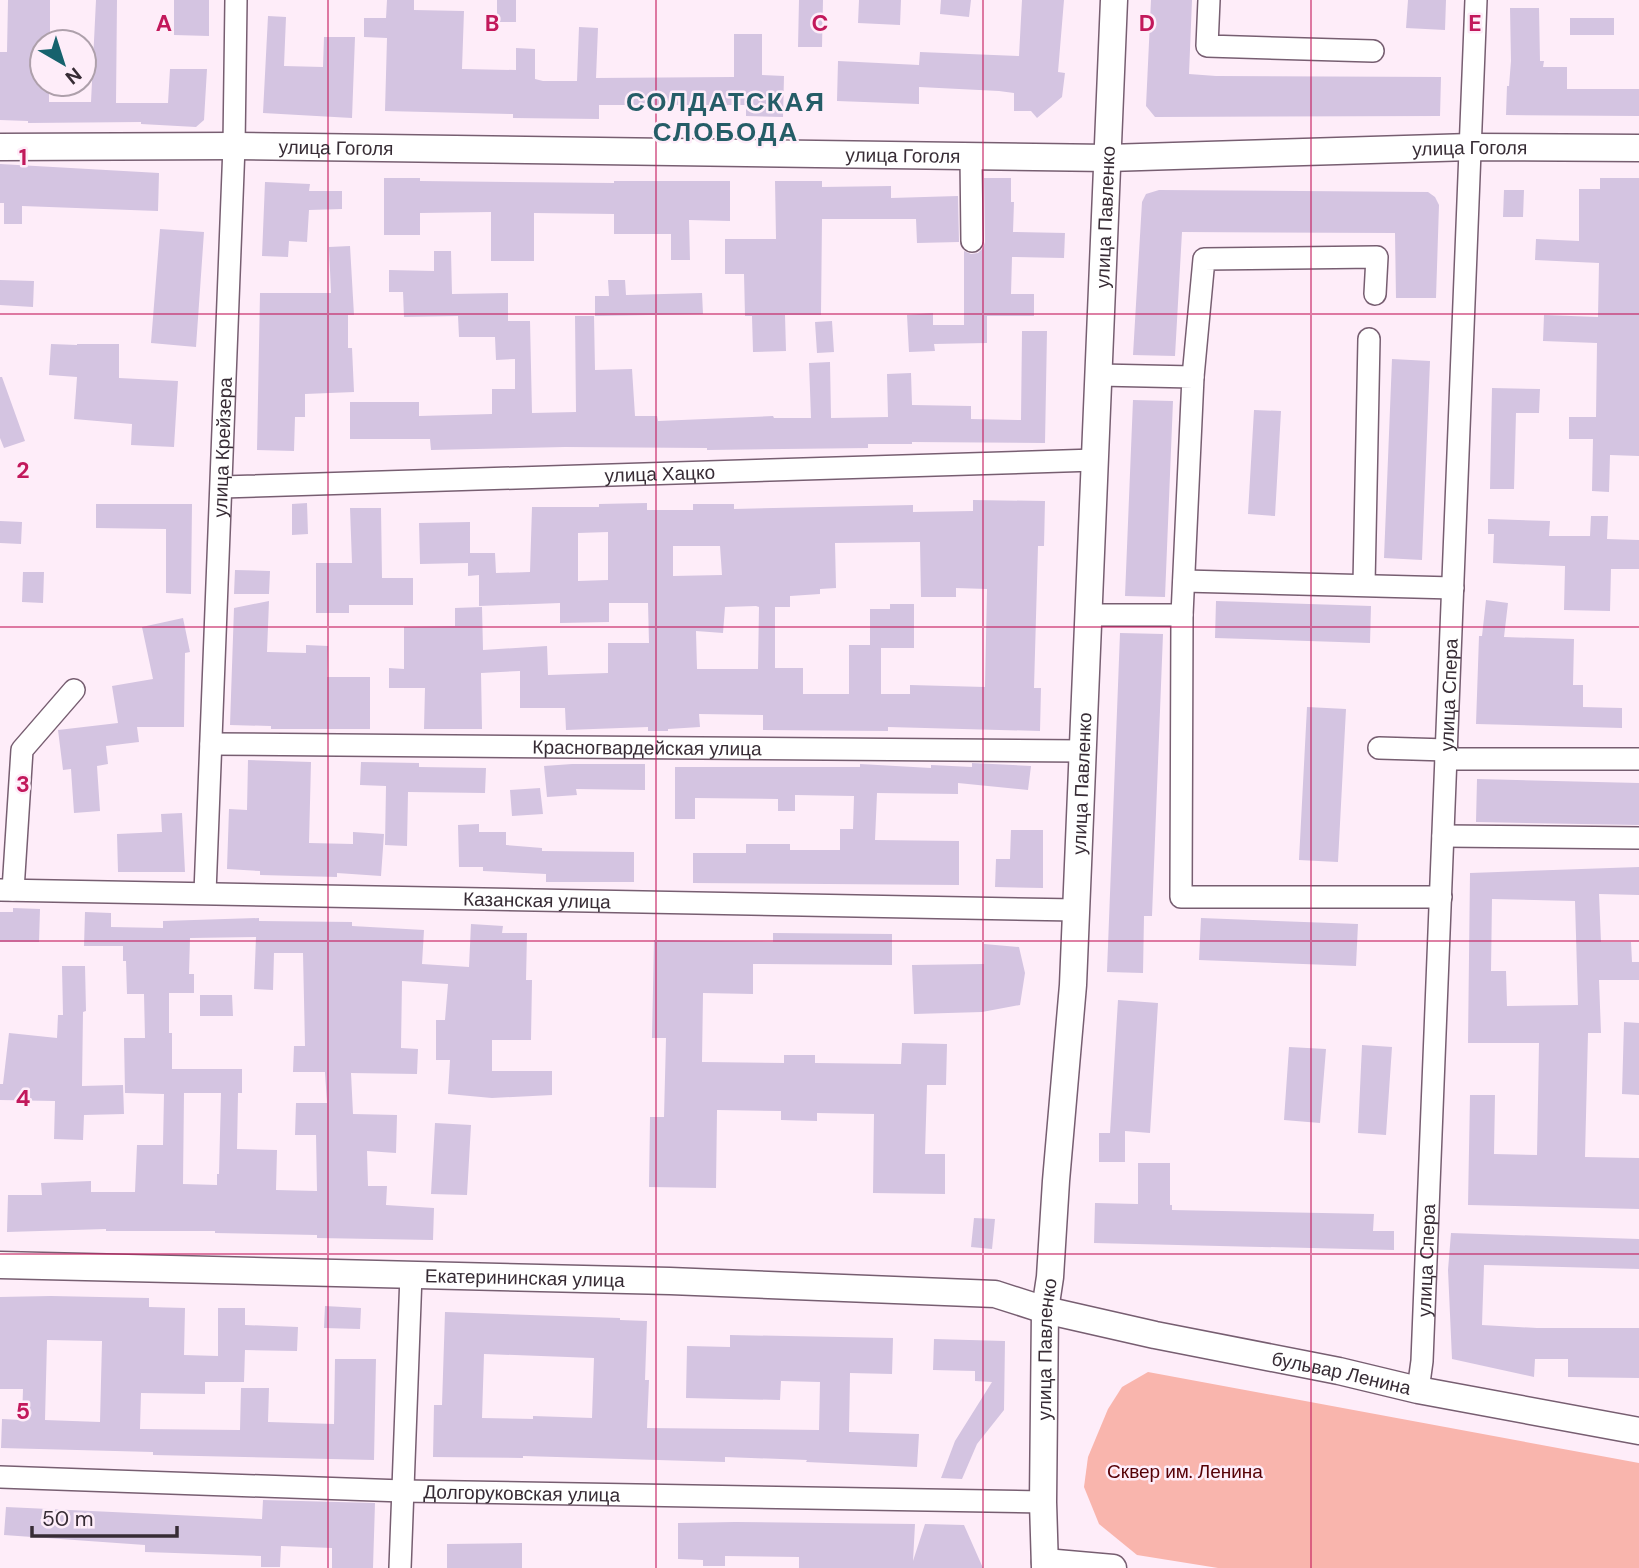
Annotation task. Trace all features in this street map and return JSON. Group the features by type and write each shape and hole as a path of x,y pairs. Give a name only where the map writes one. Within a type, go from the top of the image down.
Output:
{"main road":[{"name":"улица Павленко","path":"1045,1565 1045,1310 1051,1277 1056,1181 1073,985 1114,0"},
{"name":"улица Гоголя","path":"0,147 234,146 1108,158 1471,147 1639,148"},
{"name":"Екатерининская улица","path":"0,1265 670,1281 995,1294 1045,1310"},
{"name":"бульвар Ленина","path":"1045,1310 1418,1390 1639,1431"},
{"path":"1045,1565 1113,1568"}],"street":[{"name":"улица Крейзера","path":"205,893 234,146 236,0"},
{"path":"1209,0 1207,46 1373,51"},
{"name":"улица Спера","path":"1418,1390 1441,897 1476,0"},
{"path":"971,156 972,241"},
{"path":"1375,294 1377,257 1204,259 1193,377 1182,615 1181,897 1441,897"},
{"path":"1364,584 1370,339"},
{"path":"1099,375 1193,377"},
{"name":"улица Хацко","path":"222,487 1095,460"},
{"path":"1184,581 1453,588"},
{"path":"1089,615 1182,615"},
{"path":"7,890 22,750 74,690"},
{"name":"Красногвардейская улица","path":"211,744 1083,751"},
{"path":"1379,748 1446,755 1639,760"},
{"path":"1443,836 1639,838"},
{"name":"Казанская улица","path":"7,890 1076,910"},
{"path":"400,1568 411,1275"},
{"name":"Долгоруковская улица","path":"0,1477 403,1491 1043,1502"}],"green space":[{"name":"Сквер им. Ленина","path":"1148,1372 1639,1463 1639,1568 1218,1568 1137,1555 1099,1524 1084,1487 1088,1457 1108,1409 1122,1387"}],"building":[{"path":"8,0 50,0 50,28 28,28 28,98 49,98 49,102 91,102 91,98 98,98 96,0 117,0 116,103 168,103 170,69 207,69 204,120 196,127 141,122 28,123 0,120 0,52 7,52"},
{"path":"174,0 209,0 209,36 174,35"},
{"path":"387,0 414,0 414,10 464,11 462,69 516,70 516,48 535,49 535,79 543,81 577,81 579,27 598,28 596,78 734,77 734,34 762,34 762,75 784,76 783,117 746,116 746,105 599,105 599,119 513,118 513,114 385,111 387,38 364,37 364,18 386,18"},
{"path":"497,0 516,0 516,22 497,22"},
{"path":"799,0 823,0 822,47 798,47"},
{"path":"859,0 901,0 900,25 858,23"},
{"path":"941,0 971,0 969,17 940,14"},
{"path":"1022,0 1064,0 1058,72 1065,73 1062,97 1037,118 1031,111 1014,111 1014,93 999,91 919,87 919,104 837,101 838,61 919,65 920,52 1019,56"},
{"path":"1151,0 1192,0 1189,74 1441,77 1440,116 1155,117 1146,106"},
{"path":"1408,0 1446,0 1445,30 1406,28"},
{"path":"1510,8 1539,8 1540,61 1544,61 1543,67 1567,67 1567,89 1639,89 1639,116 1506,115 1511,61"},
{"path":"268,16 286,17 284,66 323,67 324,37 355,37 352,118 263,113"},
{"path":"1570,18 1614,18 1614,35 1570,35"},
{"path":"0,164 159,173 158,211 22,206 22,224 4,224 4,203 0,203"},
{"path":"384,178 420,178 420,181 614,183 730,181 730,221 689,220 690,260 671,260 671,234 614,234 614,214 534,213 534,261 491,261 491,212 420,213 420,235 384,235"},
{"path":"984,178 1011,178 1011,202 1014,202 1013,232 1065,233 1064,258 1012,257 1011,294 1034,294 1034,316 987,316 987,343 934,344 935,351 909,352 907,315 933,313 933,325 964,325 964,251 978,253 985,242"},
{"path":"1600,178 1639,178 1639,456 1610,455 1609,492 1592,491 1593,439 1569,439 1569,417 1596,417 1597,343 1543,341 1544,315 1598,317 1599,263 1535,260 1536,239 1579,241 1579,189 1600,189"},
{"path":"775,181 822,181 822,187 891,186 891,198 958,196 959,242 917,243 916,219 822,219 821,315 785,315 786,351 753,352 752,316 745,316 744,274 725,274 725,239 776,239"},
{"path":"265,182 310,184 309,191 342,191 342,209 309,210 307,242 289,241 288,257 262,256"},
{"path":"1159,190 1428,192 1435,197 1439,205 1436,298 1396,298 1395,233 1182,232 1175,356 1133,355 1142,202 1146,194"},
{"path":"1504,190 1524,190 1523,217 1503,217"},
{"path":"160,229 204,232 196,347 151,343"},
{"path":"350,246 354,315 348,315 348,348 352,348 354,392 305,394 305,417 295,417 294,451 257,450 260,293 331,293 329,247"},
{"path":"434,251 451,251 452,294 508,293 508,321 530,321 532,413 576,412 575,316 594,316 595,370 632,369 635,416 657,416 658,421 773,416 811,418 809,363 830,362 831,418 888,417 887,374 911,373 912,405 971,406 971,419 1021,420 1022,331 1047,331 1045,443 912,442 868,444 868,448 707,450 565,447 431,450 430,439 350,439 350,402 419,402 419,416 492,414 492,389 515,389 515,359 496,360 495,337 459,337 458,316 404,317 403,292 389,292 389,270 434,271"},
{"path":"0,280 34,281 33,307 0,305"},
{"path":"608,280 625,280 626,295 702,293 703,314 595,316 595,296 609,296"},
{"path":"832,321 834,352 817,353 815,322"},
{"path":"51,344 119,344 119,378 178,381 174,447 131,445 132,424 74,419 77,377 49,375"},
{"path":"1392,359 1430,361 1422,560 1384,558"},
{"path":"0,377 25,441 4,448 0,438"},
{"path":"1492,388 1540,389 1539,413 1516,413 1514,489 1490,489"},
{"path":"1133,400 1173,401 1165,597 1125,596"},
{"path":"1254,410 1281,411 1275,516 1248,514"},
{"path":"973,500 1045,501 1044,546 1038,546 1034,688 1041,688 1040,731 888,727 888,731 763,730 763,715 699,714 700,727 668,731 648,731 648,727 566,730 565,708 520,708 520,671 481,673 482,729 424,729 425,688 389,688 389,668 404,669 404,627 455,626 455,608 482,607 483,650 547,646 548,675 608,673 608,643 649,643 648,603 609,603 609,622 560,623 560,603 479,606 479,575 468,576 468,563 420,564 419,523 470,522 470,553 495,553 496,573 530,572 532,507 599,507 599,504 647,503 647,510 693,510 693,504 734,504 734,509 913,505 913,512 973,511","holes":["608,532 608,580 578,581 578,533","920,542 921,597 956,597 956,588 987,589 985,687 910,685 910,694 881,694 881,648 914,648 914,604 890,604 890,609 870,609 870,645 849,645 849,694 803,694 803,668 775,668 775,607 790,607 790,596 820,594 820,589 836,588 835,543","673,546 720,546 722,575 673,576","725,607 759,607 758,669 697,669 696,631 723,633"]},
{"path":"307,503 308,534 292,535 292,504"},
{"path":"96,504 192,504 191,594 166,593 166,529 96,528"},
{"path":"350,508 381,508 382,578 413,578 413,605 349,605 349,613 316,613 316,563 352,563"},
{"path":"1591,516 1608,516 1607,539 1639,540 1639,569 1611,569 1610,611 1564,610 1565,566 1493,563 1494,534 1488,534 1488,519 1550,521 1549,536 1590,536"},
{"path":"0,521 22,522 21,544 0,543"},
{"path":"235,570 270,571 269,594 234,594"},
{"path":"23,572 44,572 43,603 22,602"},
{"path":"1486,600 1508,603 1504,637 1574,639 1573,685 1583,685 1583,707 1622,708 1622,728 1476,724 1479,636 1482,636"},
{"path":"269,601 267,652 306,653 306,645 328,646 327,677 370,677 370,729 271,729 271,726 230,725 234,608"},
{"path":"1216,601 1371,606 1370,643 1215,638"},
{"path":"183,618 190,652 185,653 184,727 137,727 139,742 106,746 108,764 97,766 100,811 74,813 71,769 63,770 58,730 118,723 112,686 153,679 142,627"},
{"path":"1120,633 1163,634 1152,916 1144,916 1143,973 1107,972"},
{"path":"1307,707 1346,709 1338,862 1299,860"},
{"path":"248,760 311,762 309,843 353,844 353,832 384,834 381,876 337,873 337,877 260,875 260,871 227,869 229,809 247,810"},
{"path":"361,762 419,763 419,767 486,768 485,793 408,792 407,846 385,845 386,786 360,785"},
{"path":"972,763 1031,766 1028,790 958,783 958,794 877,793 875,840 959,841 959,885 693,883 693,853 746,853 746,844 790,844 790,850 840,850 840,829 853,829 854,796 795,795 795,811 778,811 778,799 695,798 695,819 675,819 675,767 860,767 860,764 931,768 931,765 972,767"},
{"path":"645,764 645,790 576,789 577,795 547,797 544,766"},
{"path":"1477,779 1639,783 1639,825 1476,822"},
{"path":"540,788 543,814 512,816 510,790"},
{"path":"182,813 185,872 118,872 117,834 162,832 161,814"},
{"path":"479,824 479,832 506,832 506,845 542,848 542,851 634,852 634,882 546,882 546,874 459,867 458,825"},
{"path":"1011,830 1043,830 1043,888 995,887 996,859 1010,859"},
{"path":"1639,867 1639,895 1599,894 1601,942 1631,942 1632,962 1639,962 1639,980 1599,980 1601,1033 1588,1033 1585,1157 1639,1158 1639,1209 1468,1205 1470,1095 1495,1095 1494,1154 1537,1155 1539,1043 1468,1043 1470,873","holes":["1492,899 1575,901 1578,1005 1507,1006 1506,971 1491,971"]},
{"path":"13,908 40,909 39,942 0,942 0,912 13,912"},
{"path":"85,912 111,913 111,927 163,928 163,921 259,918 259,921 352,922 352,926 424,930 422,964 469,967 471,924 503,926 502,933 527,933 526,980 532,980 531,1040 492,1040 492,1071 552,1071 552,1095 492,1098 448,1094 450,1060 436,1060 436,1020 445,1020 448,984 402,981 401,1048 418,1049 417,1074 351,1073 353,1114 397,1115 396,1153 367,1151 368,1186 387,1186 386,1205 434,1208 433,1240 317,1238 317,1235 215,1231 106,1229 7,1232 8,1195 42,1195 41,1183 91,1181 91,1192 135,1192 137,1145 163,1145 164,1094 125,1093 124,1038 145,1038 144,994 127,994 123,946 84,946","holes":["256,937 254,989 273,990 274,953 303,953 305,1046 294,1046 293,1072 325,1072 327,1103 296,1103 295,1135 316,1135 317,1191 276,1190 277,1150 237,1149 238,1093 242,1093 242,1069 172,1069 169,993 194,993 194,974 189,974 190,938","184,1093 221,1093 217,1185 183,1184"]},
{"path":"1201,918 1358,924 1356,966 1199,960"},
{"path":"773,933 892,934 892,965 753,964 753,994 703,993 702,1062 784,1063 784,1055 815,1055 815,1063 901,1064 902,1043 947,1044 946,1085 927,1085 925,1154 945,1154 945,1194 873,1193 874,1114 817,1113 817,1121 781,1120 781,1111 717,1110 716,1188 649,1187 650,1117 664,1117 666,1038 652,1038 654,940 773,942"},
{"path":"984,944 1019,947 1025,973 1020,1005 982,1012 914,1014 912,965 984,964"},
{"path":"62,966 85,966 86,1011 83,1012 82,1086 123,1085 124,1114 84,1115 83,1140 54,1139 55,1101 0,1100 0,1084 3,1084 9,1033 57,1038 58,1015 63,1015"},
{"path":"200,995 232,995 233,1016 200,1016"},
{"path":"1118,1000 1158,1003 1150,1133 1125,1131 1125,1162 1099,1162 1099,1133 1110,1133"},
{"path":"1624,1022 1639,1023 1639,1095 1622,1094"},
{"path":"1362,1045 1392,1047 1386,1135 1358,1133"},
{"path":"1289,1047 1326,1049 1320,1123 1284,1120"},
{"path":"435,1123 471,1125 467,1195 431,1194"},
{"path":"1138,1163 1170,1163 1172,1210 1374,1214 1373,1231 1394,1231 1394,1250 1094,1243 1095,1203 1138,1204"},
{"path":"974,1218 995,1219 992,1249 971,1247"},
{"path":"1451,1233 1639,1239 1639,1269 1484,1265 1482,1325 1639,1328 1639,1378 1568,1377 1568,1359 1535,1359 1534,1377 1452,1359 1448,1270"},
{"path":"0,1297 149,1298 149,1307 185,1308 184,1355 218,1356 218,1308 245,1308 245,1325 298,1327 297,1351 245,1350 244,1382 205,1382 205,1394 141,1393 140,1429 240,1430 241,1388 269,1388 268,1422 334,1424 335,1359 376,1359 374,1460 153,1455 153,1452 1,1448 2,1419 22,1420 23,1389 0,1389","holes":["47,1340 102,1341 100,1422 45,1420"]},
{"path":"325,1306 361,1308 360,1329 324,1328"},
{"path":"445,1312 647,1321 647,1428 819,1430 820,1382 781,1381 780,1400 686,1398 687,1346 730,1347 730,1335 893,1338 892,1374 850,1373 849,1432 919,1434 917,1467 725,1457 725,1462 523,1456 433,1457 434,1405 442,1405","holes":["484,1354 594,1358 592,1418 482,1418"]},
{"path":"934,1339 1005,1341 1004,1410 977,1444 962,1479 941,1478 955,1441 992,1382 975,1381 975,1371 933,1370"},
{"path":"263,1500 375,1503 373,1568 332,1568 332,1548 281,1546 280,1567 261,1567 261,1556 145,1552 145,1545 4,1535 6,1507 262,1519"},
{"path":"678,1523 915,1524 913,1561 925,1524 964,1525 983,1568 799,1568 799,1557 725,1556 725,1566 703,1566 703,1560 678,1559"},
{"path":"522,1543 522,1568 447,1568 447,1544"}],"district":[{"name":"СОЛДАТСКАЯ СЛОБОДА","path":"726,117"}]}
